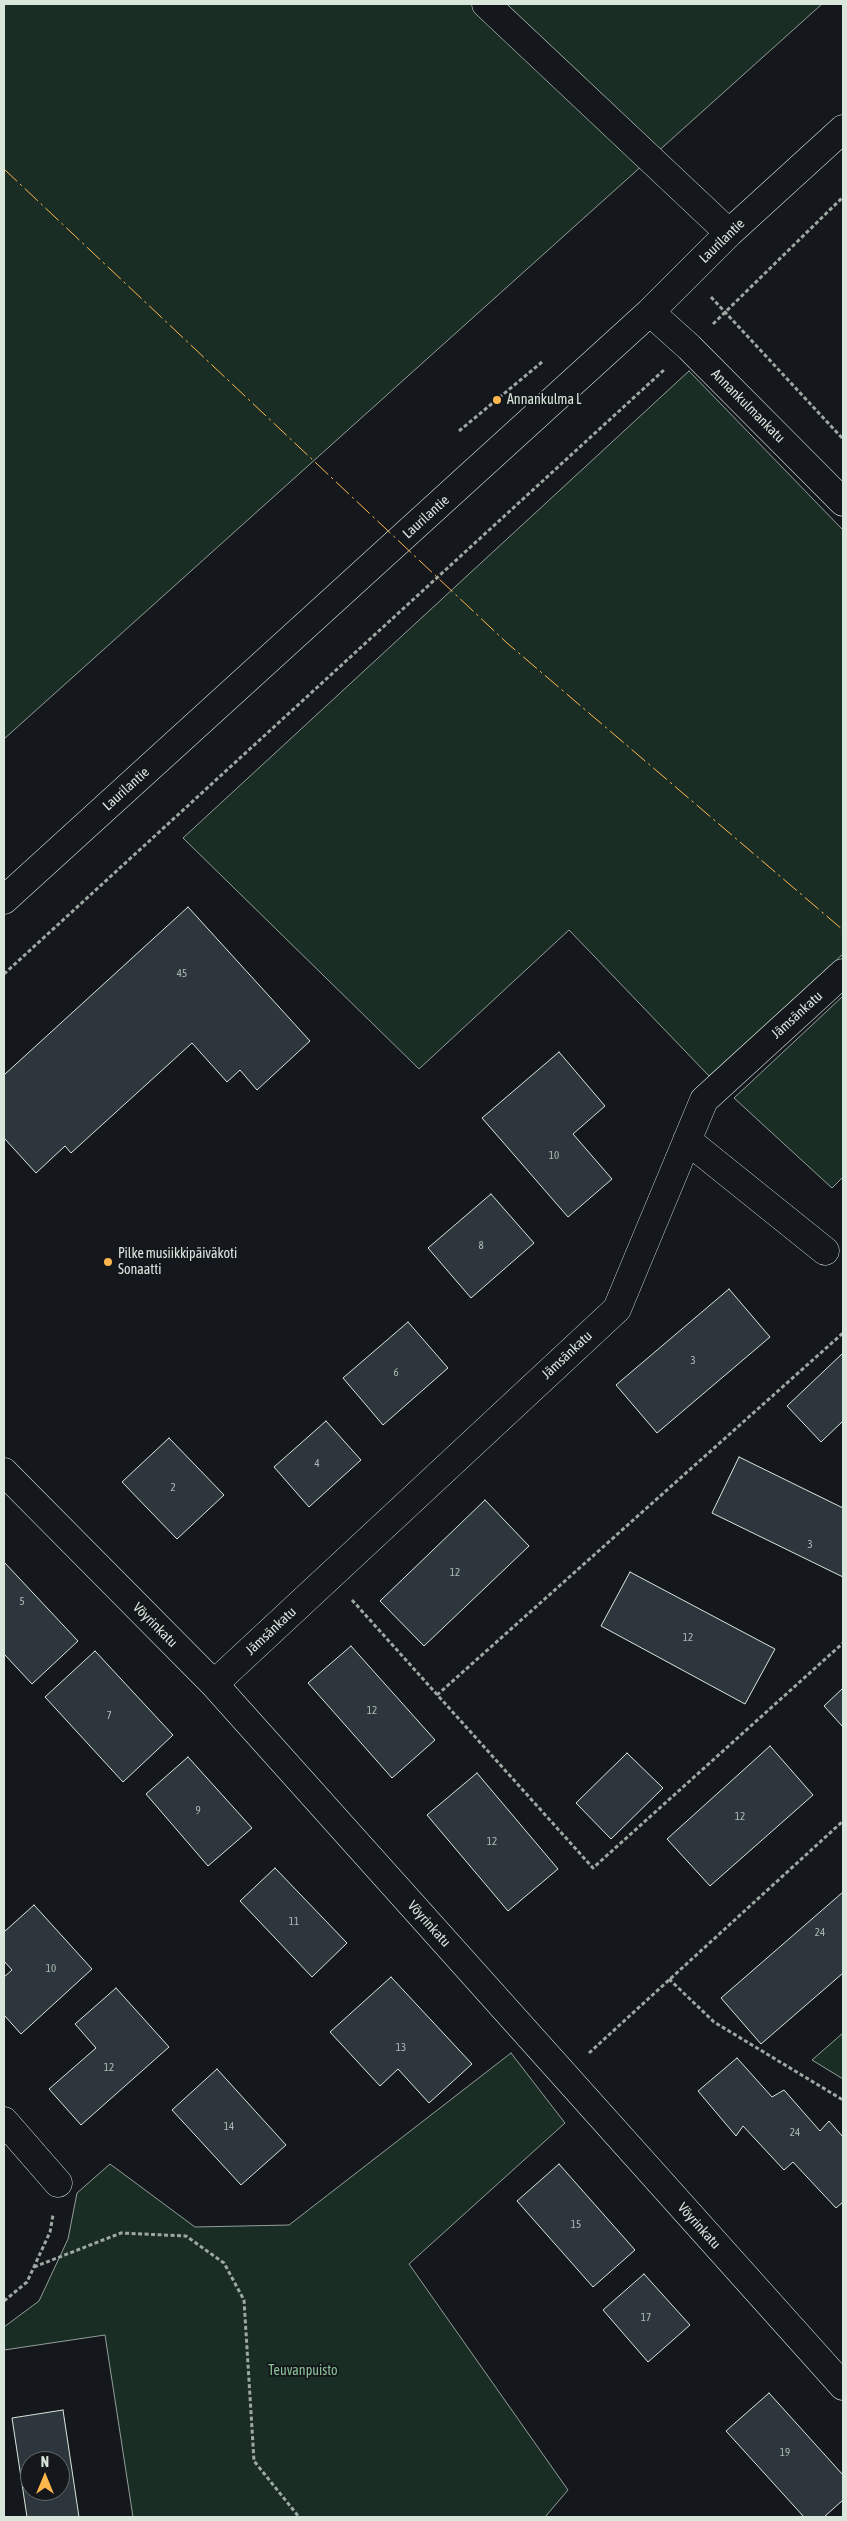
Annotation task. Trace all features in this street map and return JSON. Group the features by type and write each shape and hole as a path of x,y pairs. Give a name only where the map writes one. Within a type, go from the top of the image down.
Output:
{"street":[{"path":"486,4 729,233"},
{"name":"Laurilantie","path":"4,900 650,312 729,233 843,128"},
{"name":"Annankulmankatu","path":"650,312 689,347 843,502"},
{"name":"Jämsänkatu","path":"214,1684 617,1309 704,1100 843,973"},
{"path":"688,1140 825,1251"},
{"name":"Vöyrinkatu","path":"4,1472 214,1684 843,2386"},
{"path":"4,2121 58,2183"}],"path":[{"path":"4,974 689,347 843,197"},
{"path":"726,311 843,439"},
{"path":"460,431 547,357"},
{"path":"437,1695 843,1333"},
{"path":"330,1576 592,1868 843,1642"},
{"path":"564,2076 843,1821"},
{"path":"670,1979 714,2022 843,2100"},
{"path":"4,2301 26,2282 34,2268 50,2232 58,2183"},
{"path":"34,2268 121,2234 186,2236 224,2263 244,2300 254,2461 298,2517"}],"green space":[{"path":"4,4 822,4 4,739"},
{"path":"689,371 843,530 843,954 709,1076 569,930 419,1069 183,838"},
{"path":"843,996 843,1177 832,1188 734,1098"},
{"path":"843,2033 843,2079 812,2060"},
{"name":"Teuvanpuisto","path":"511,2053 565,2123 409,2264 568,2490 545,2517 133,2517 105,2335 4,2350 4,2327 39,2301 68,2239 77,2193 110,2164 195,2227 289,2225"}],"building":[{"path":"188,907 310,1041 257,1090 240,1070 227,1082 192,1043 71,1153 65,1146 36,1173 4,1138 4,1075"},
{"path":"559,1052 605,1106 573,1134 612,1179 568,1217 482,1118"},
{"path":"491,1194 534,1243 471,1298 428,1248"},
{"path":"729,1289 770,1337 657,1433 616,1385"},
{"path":"408,1322 448,1368 383,1425 343,1378"},
{"path":"843,1353 843,1421 821,1442 787,1406"},
{"path":"326,1421 361,1460 309,1507 274,1467"},
{"path":"169,1438 224,1495 177,1539 122,1482"},
{"path":"739,1457 843,1508 843,1577 712,1513"},
{"path":"485,1500 529,1546 424,1646 380,1601"},
{"path":"4,1562 78,1641 32,1684 4,1654"},
{"path":"630,1572 775,1649 745,1704 601,1626"},
{"path":"351,1646 435,1740 392,1778 308,1683"},
{"path":"95,1651 173,1735 123,1782 45,1697"},
{"path":"843,1688 843,1727 824,1706"},
{"path":"770,1746 813,1795 710,1886 667,1839"},
{"path":"627,1753 663,1788 611,1839 576,1803"},
{"path":"188,1757 252,1828 208,1866 146,1794"},
{"path":"477,1773 558,1869 508,1911 427,1815"},
{"path":"275,1868 347,1943 312,1977 240,1901"},
{"path":"843,1892 843,1973 761,2044 721,1998"},
{"path":"34,1905 92,1969 21,2034 4,2015 4,1977 12,1970 4,1961 4,1932"},
{"path":"391,1977 472,2064 429,2103 398,2069 380,2086 330,2032"},
{"path":"116,1988 169,2047 81,2125 49,2089 96,2048 75,2024"},
{"path":"737,2058 772,2097 784,2090 820,2131 829,2121 843,2137 843,2202 836,2208 793,2162 784,2170 743,2126 736,2136 698,2091"},
{"path":"217,2069 286,2145 241,2185 172,2110"},
{"path":"559,2164 635,2250 593,2287 517,2201"},
{"path":"644,2274 690,2325 648,2362 603,2310"},
{"path":"769,2393 843,2475 843,2500 824,2517 804,2517 726,2431"},
{"path":"63,2410 69,2451 20,2451 20,2471 12,2418"},
{"path":"70,2457 79,2517 27,2517 25,2501 70,2501"}],"power":[{"path":"4,169 507,643 843,930"}],"place":[{"name":"Annankulma L","path":"497,400"},
{"name":"Pilke musiikkipäiväkoti Sonaatti","path":"108,1262"}]}
